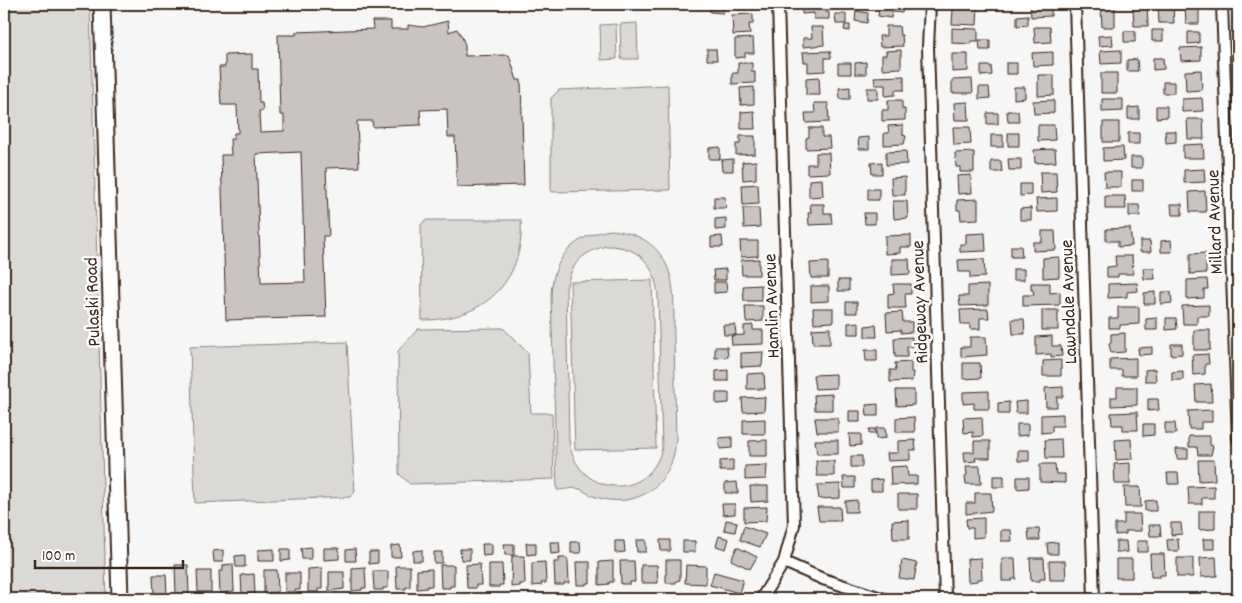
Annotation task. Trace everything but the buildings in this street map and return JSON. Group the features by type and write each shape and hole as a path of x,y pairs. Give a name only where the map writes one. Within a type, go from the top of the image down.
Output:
{"main road":[{"name":"Pulaski Road","path":"102,4 120,599"}],"street":[{"name":"Hamlin Avenue","path":"761,599 784,562 794,525 778,4"},
{"name":"Ridgeway Avenue","path":"930,4 928,57 945,599"},
{"name":"Lawndale Avenue","path":"1075,4 1094,599"},
{"name":"Millard Avenue","path":"1222,4 1238,440"},
{"path":"784,562 823,579 884,599"}],"shaded area":[{"path":"4,4 90,4 106,599 4,599"},
{"path":"637,23 638,59 621,59 620,24"},
{"path":"616,24 617,59 601,60 600,25"},
{"path":"668,85 670,190 551,192 551,98 559,90"},
{"path":"425,220 521,220 520,242 516,262 496,294 481,305 463,314 444,319 422,320 421,225"},
{"path":"611,230 619,231 635,235 649,243 665,262 673,289 676,438 671,464 657,485 648,492 636,498 623,500 609,500 592,496 578,488 557,490 551,295 553,282 561,259 568,250 586,237","holes":["607,246 628,249 644,259 656,285 658,296 662,448 654,466 643,478 628,485 612,486 597,482 584,472 574,458 569,439 566,290 574,266 579,260 590,252"]},
{"path":"652,280 656,448 575,450 570,282"},
{"path":"503,328 528,353 531,413 552,413 554,479 410,484 399,474 398,351 418,329"},
{"path":"347,342 355,492 350,497 195,503 190,347"}]}
